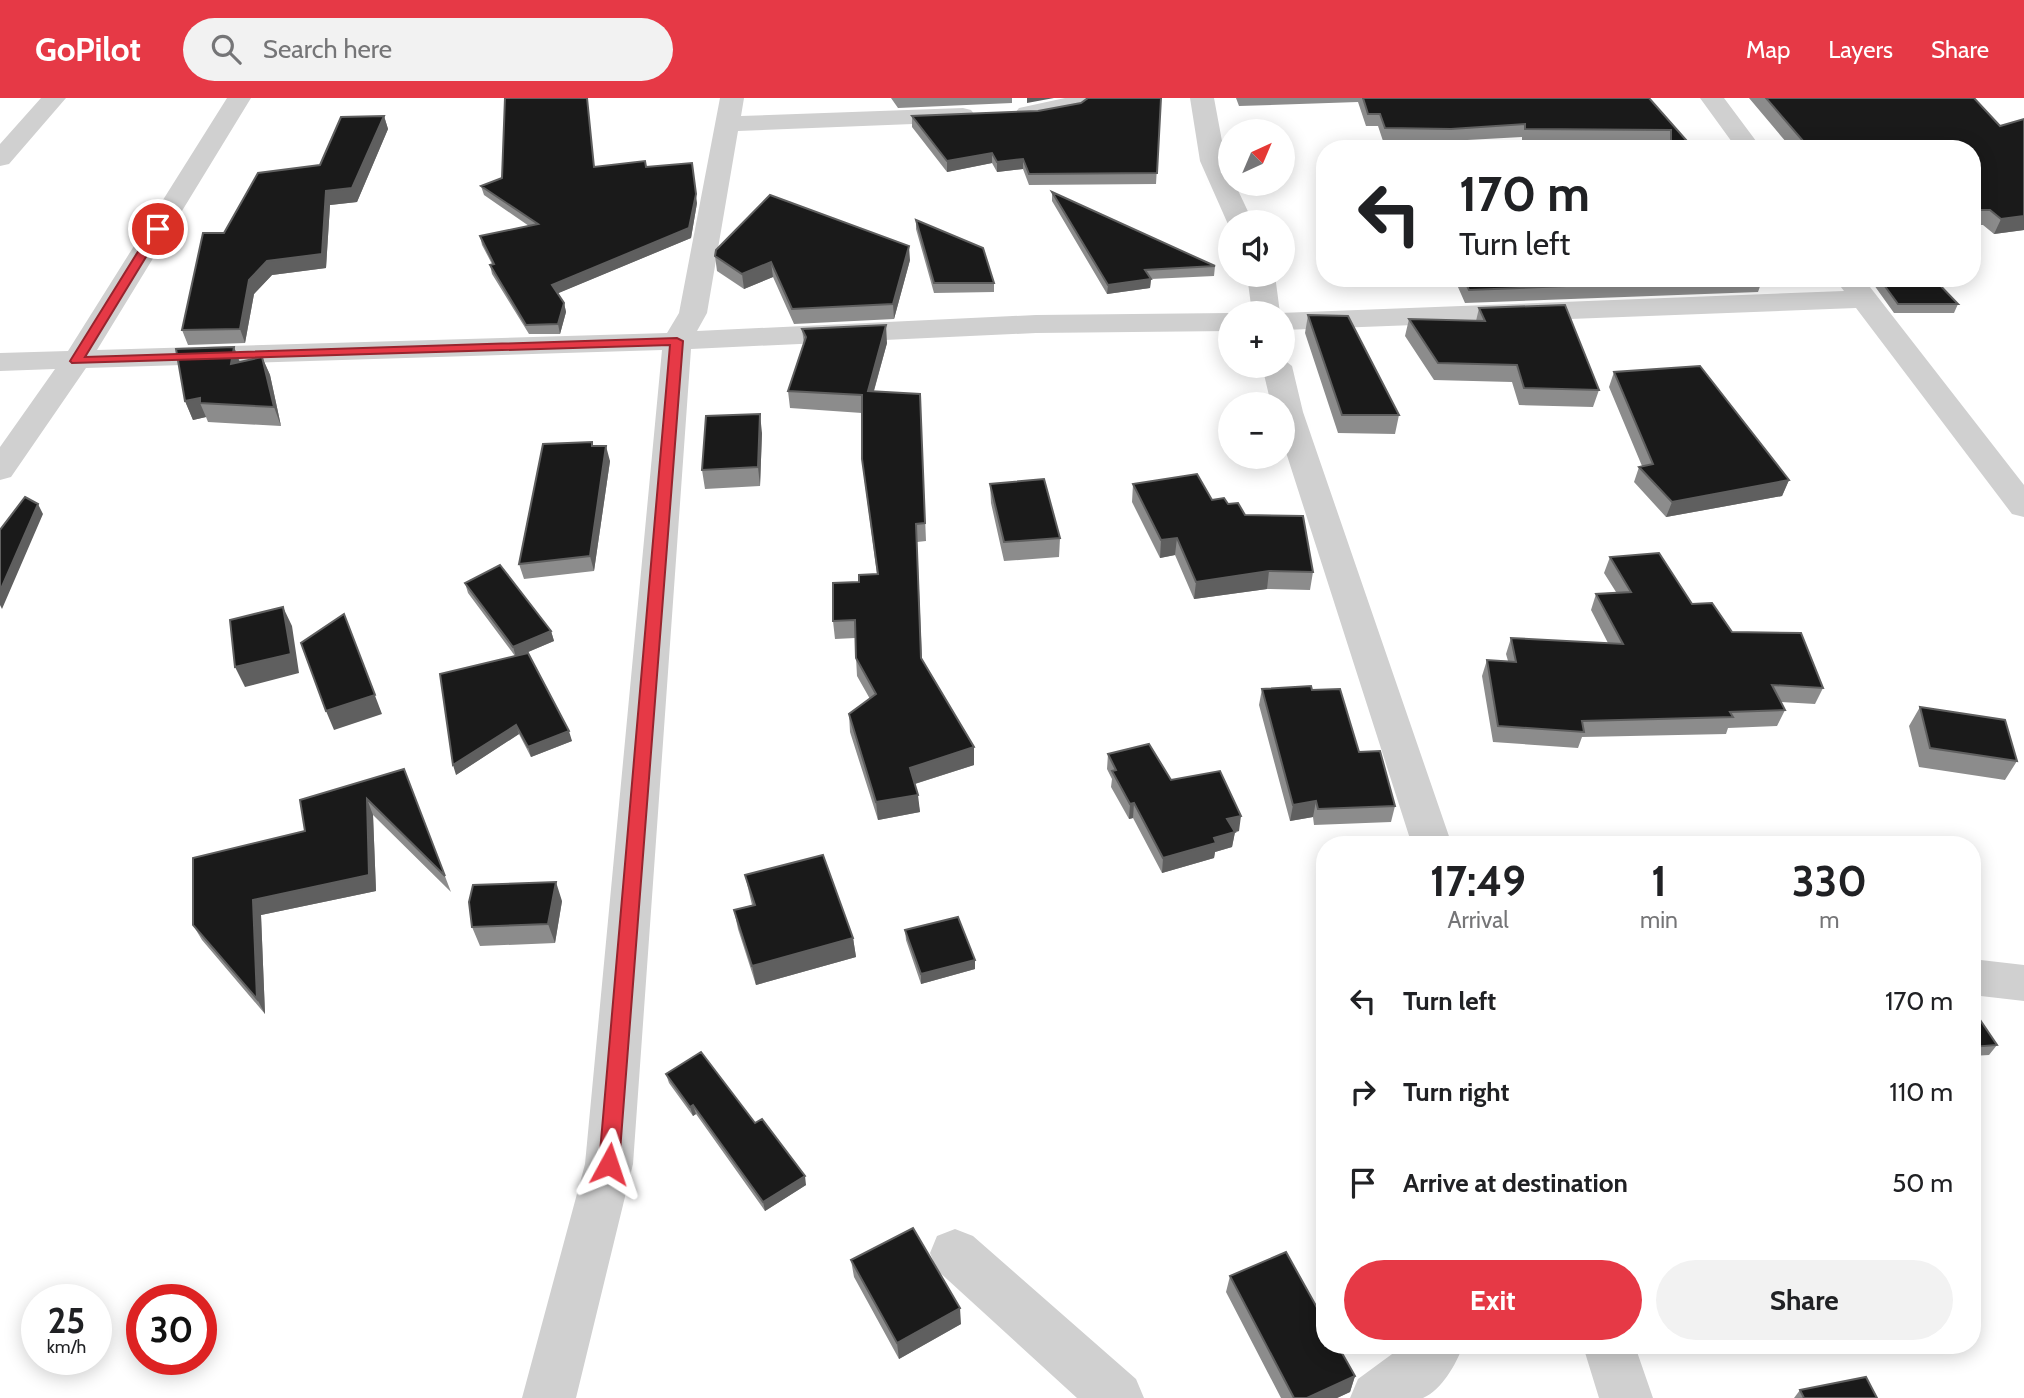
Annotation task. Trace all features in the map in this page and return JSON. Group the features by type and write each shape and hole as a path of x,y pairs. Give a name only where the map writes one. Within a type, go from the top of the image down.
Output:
{"street":[{"path":"0,159 54,98"},
{"path":"0,470 76,361 239,98"},
{"path":"1010,113 1055,109 1087,98"},
{"path":"1202,98 1212,161 1234,210"},
{"path":"1712,98 1743,140"},
{"path":"548,1398 609,1164 677,341 693,313 730,111 983,114"},
{"path":"0,121 36,119"},
{"path":"1295,320 1856,289 2024,507"},
{"path":"0,362 677,341 1037,324 1218,322"},
{"path":"1280,378 1288,412 1429,836"},
{"path":"1981,978 2024,983"},
{"path":"955,1253 1117,1398"},
{"path":"1377,1398 1419,1368 1430,1354"},
{"path":"1612,1354 1626,1398"}],"building":[{"path":"505,98 587,98 594,167 645,161 646,167 692,163 696,194 689,228 552,285 564,303 558,324 526,325 490,265 494,264 480,236 538,224 481,186 502,178"},
{"path":"1088,98 1161,98 1157,173 1029,174 1023,159 997,162 992,153 947,161 912,116 1038,111 1081,103"},
{"path":"1363,98 1649,98 1686,140 1671,140 1671,130 1525,129 1525,124 1451,129 1385,128 1380,114 1368,114"},
{"path":"1766,98 1974,98 2000,126 2024,119 2024,216 2001,219 1990,210 1981,210 1981,140 1802,140"},
{"path":"384,116 352,188 326,191 322,254 267,261 249,280 240,329 182,330 203,233 224,233 258,173 320,165 341,117"},
{"path":"1052,192 1215,266 1145,270 1151,279 1108,285"},
{"path":"770,195 909,246 893,304 792,309 771,262 742,274 715,256 716,250"},
{"path":"916,220 983,248 994,283 934,283"},
{"path":"1468,287 1542,287 1469,290"},
{"path":"1886,287 1942,287 1958,304 1898,304"},
{"path":"1565,305 1599,390 1524,388 1517,365 1438,363 1409,319 1485,321 1479,308"},
{"path":"1308,315 1348,316 1399,415 1342,415"},
{"path":"886,325 868,391 920,394 925,523 916,524 921,658 974,747 910,768 918,795 876,802 849,714 876,694 856,658 855,620 833,621 833,583 859,582 859,575 878,574 862,459 862,395 788,391 806,337 802,329"},
{"path":"234,347 231,364 262,357 274,407 200,403 200,398 185,401 176,349"},
{"path":"1700,366 1789,480 1672,502 1639,467 1653,464 1614,372"},
{"path":"760,414 758,467 702,470 706,416"},
{"path":"592,442 592,446 606,446 590,556 519,564 543,444"},
{"path":"1197,474 1212,500 1224,498 1228,504 1238,503 1245,515 1303,516 1313,572 1269,571 1196,582 1177,538 1161,540 1133,484"},
{"path":"1044,479 1060,538 1004,542 990,484"},
{"path":"25,497 38,504 0,591 0,530"},
{"path":"1659,553 1692,604 1712,603 1732,632 1801,633 1823,688 1772,685 1785,710 1730,712 1733,717 1582,721 1584,732 1498,726 1487,660 1516,662 1511,638 1623,644 1596,594 1631,592 1610,557"},
{"path":"500,565 551,631 513,647 465,583"},
{"path":"283,607 291,654 235,667 230,620"},
{"path":"344,614 375,695 326,711 301,643"},
{"path":"528,653 569,731 528,747 516,725 453,765 440,674"},
{"path":"1311,686 1312,690 1340,689 1359,752 1380,751 1395,806 1318,809 1316,801 1293,805 1262,689"},
{"path":"1920,707 2005,720 2017,761 1930,748"},
{"path":"1149,744 1171,780 1220,771 1241,816 1227,819 1235,832 1214,838 1216,843 1163,858 1134,803 1130,804 1112,771 1116,770 1108,754"},
{"path":"404,769 445,876 367,799 369,875 253,900 257,999 193,925 193,858 305,831 300,800"},
{"path":"823,855 853,938 752,966 734,910 755,905 745,875"},
{"path":"556,882 548,924 472,927 469,902 473,885"},
{"path":"958,917 975,960 921,974 905,930"},
{"path":"1981,1021 1997,1045 1981,1046"},
{"path":"701,1052 755,1123 762,1119 805,1176 763,1202 693,1105 690,1107 666,1074"},
{"path":"913,1228 960,1308 897,1343 851,1260"},
{"path":"1286,1252 1316,1306 1316,1354 1343,1354 1355,1376 1307,1398 1294,1398 1230,1276"},
{"path":"1866,1377 1877,1398 1804,1398 1800,1390"}],"route":[{"path":"158,229 76,361 677,341 609,1164"}]}
